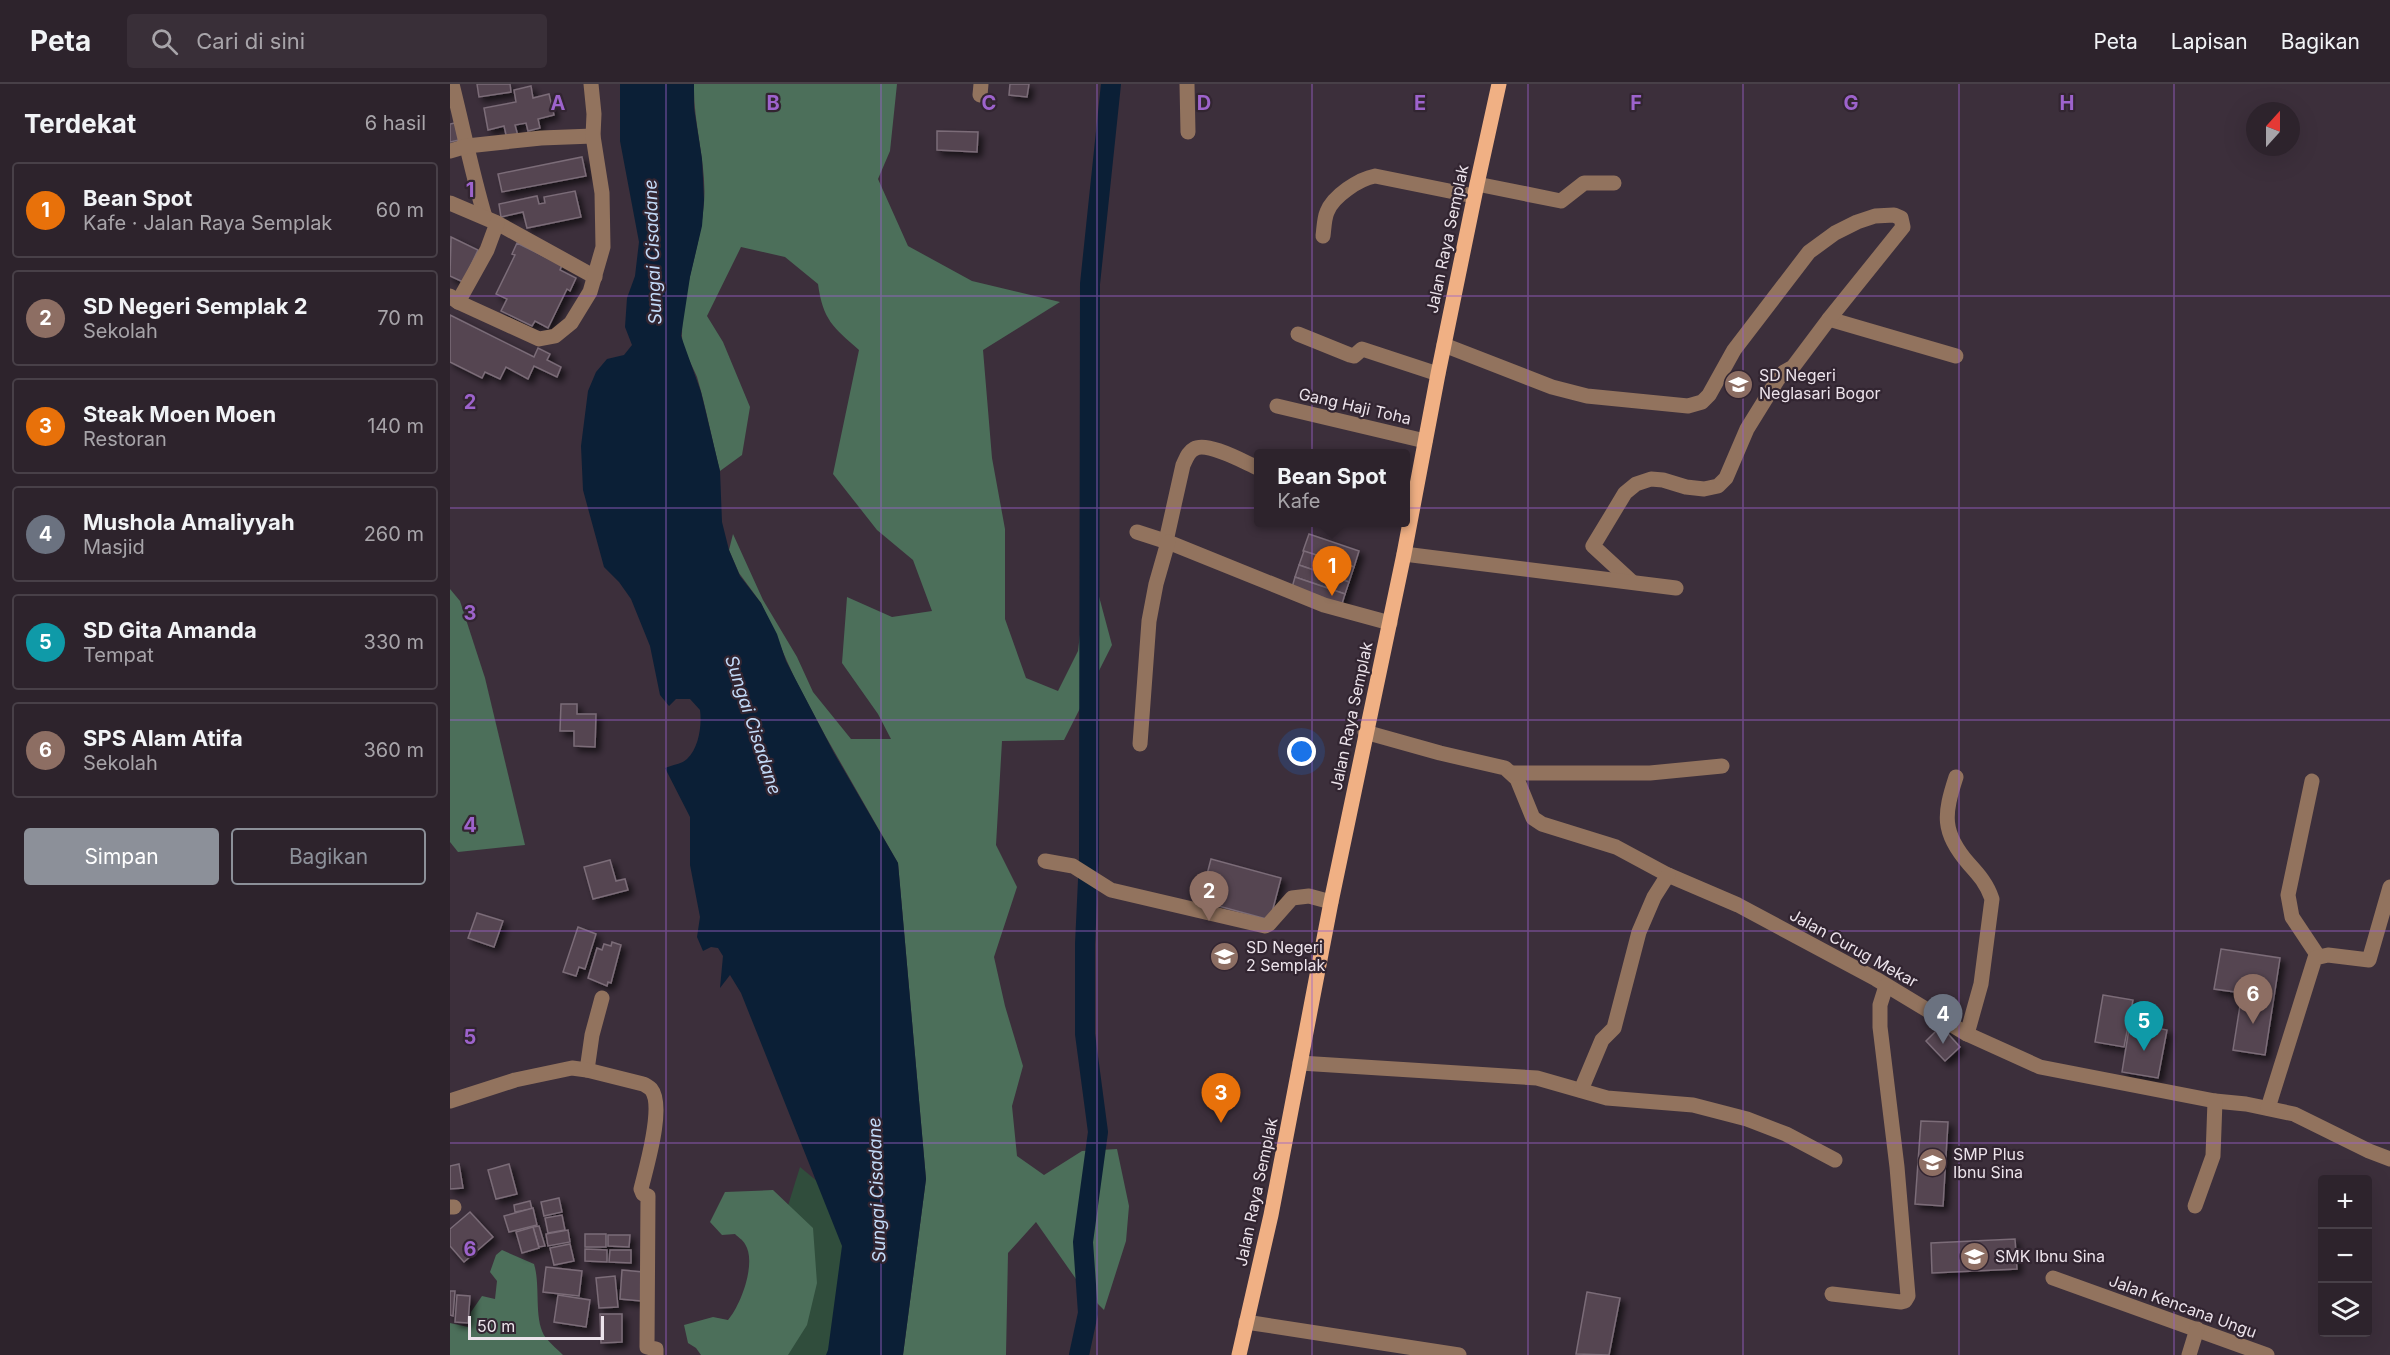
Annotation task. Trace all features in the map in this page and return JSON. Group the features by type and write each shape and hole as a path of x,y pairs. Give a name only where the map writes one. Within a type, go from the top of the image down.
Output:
{"main road":[{"name":"Jalan Raya Semplak","path":"1410,522 1475,190 1499,84"},
{"name":"Jalan Raya Semplak","path":"1239,1355 1264,1249 1330,902 1409,527"}],"street":[{"path":"452,84 473,178 491,220 487,250 454,299 539,339 547,339 564,331 572,323 590,292 603,247 602,193 593,136 594,114 591,84"},
{"path":"1187,84 1188,132"},
{"path":"450,151 467,146 567,136 593,136"},
{"path":"1323,236 1327,212 1336,198 1366,178 1375,176 1561,201 1584,183 1614,183"},
{"path":"450,203 491,220 595,277"},
{"path":"1444,345 1552,387 1587,396 1688,406 1702,402 1709,395 1734,350 1809,252 1835,233 1857,222 1875,216 1894,214 1901,219 1903,227 1793,367 1784,372 1765,396 1747,429 1726,477 1718,486 1704,489 1651,480 1636,484 1625,493 1593,546 1631,581"},
{"path":"1829,319 1956,356"},
{"path":"1298,334 1350,355 1354,356 1362,350 1438,374"},
{"name":"Gang Haji Toha","path":"1277,406 1425,441"},
{"path":"1140,744 1149,621 1183,465 1189,453 1195,448 1207,446 1254,466"},
{"path":"1137,532 1167,541 1324,604 1390,624"},
{"path":"1404,554 1676,588"},
{"path":"1365,732 1505,768 1513,773 1650,773 1722,766"},
{"name":"Jalan Curug Mekar","path":"1513,773 1533,818 1542,824 1616,847 1668,875 1738,905 1787,930 1967,1034 2040,1067 2295,1114 2369,1152 2390,1159"},
{"path":"1956,777 1948,801 1946,819 1953,843 1982,878 1992,899 1981,984 1967,1034"},
{"path":"2312,781 2288,895 2292,917 2318,956"},
{"path":"1045,861 1072,866 1111,890 1265,926 1292,898 1310,896 1330,902"},
{"path":"1581,1090 1602,1040 1614,1028 1639,932 1654,897 1668,875"},
{"path":"2318,956 2369,960 2390,887"},
{"path":"2268,1108 2318,956"},
{"path":"1832,1294 1901,1302 1905,1301 1908,1296 1897,1167 1880,1027 1880,1005 1886,986"},
{"path":"587,1070 592,1035 602,999"},
{"path":"1300,1063 1537,1078 1607,1098 1693,1105 1747,1119 1786,1134 1835,1160"},
{"path":"450,1101 515,1080 572,1068 643,1084 651,1089 656,1102 655,1132 641,1189 643,1194 648,1196 647,1347 656,1350 656,1355"},
{"path":"2195,1206 2213,1156 2215,1101"},
{"name":"Jalan Kencana Ungu","path":"2054,1278 2267,1355"},
{"path":"1246,1322 1458,1355"},
{"path":"2189,1355 2196,1329"}],"green space":[{"path":"694,84 897,84 890,151 878,179 908,246 972,281 1060,302 983,350 992,458 1005,529 1005,619 1026,678 1058,691 1078,651 1089,559 1112,645 1064,740 1002,741 996,845 1017,887 994,957 1005,1006 1023,1066 1012,1106 1017,1156 1044,1175 1082,1151 1117,1149 1129,1206 1126,1241 1104,1310 1083,1289 1036,1222 1008,1253 1006,1355 903,1355 926,1179 898,863 795,679 761,603 739,573 729,550 733,534 763,600 797,657 813,692 851,739 891,739 878,714 842,663 847,597 892,617 932,611 913,560 877,530 833,474 859,350 842,335 826,315 818,284 785,257 741,247 707,316 723,342 750,407 742,455 720,471 697,377 682,339 685,301 704,203 704,173"},
{"path":"450,589 460,601 485,678 525,845 458,852 450,842"},
{"path":"800,1167 854,1212 835,1355 776,1355 786,1212"},
{"path":"773,1190 813,1228 817,1283 807,1325 788,1355 701,1355 688,1343 684,1325 713,1317 728,1320 738,1304 746,1283 749,1261 748,1252 742,1240 735,1234 722,1235 710,1222 725,1192"},
{"path":"502,1250 534,1264 538,1313 542,1331 563,1355 450,1355 450,1323 468,1327 471,1312 482,1296 495,1299 497,1281 490,1272 496,1255"}],"water":[{"name":"Sungai Cisadane","path":"620,84 694,84 694,108 702,159 704,200 702,226 690,277 681,336 701,392 720,471 722,522 729,550 740,576 761,603 777,634 786,661 834,753 898,863 926,1179 903,1355 826,1355 842,1246 741,993 730,975 720,988 723,956 718,948 711,947 703,951 697,937 700,917 690,865 690,817 665,768 682,762 691,754 699,736 700,710 690,699 676,699 669,706 660,695 650,646 631,599 604,567 583,490 581,446 588,391 596,372 607,359 624,355 632,345 625,327 627,298 635,276 639,242 620,141"}],"building":[{"path":"477,84 510,84 511,92 479,97"},
{"path":"1010,84 1029,84 1027,97 1009,95"},
{"path":"531,86 533,98 549,94 554,115 538,119 540,128 528,131 526,123 515,125 518,136 507,139 504,126 488,130 484,108 516,102 514,90"},
{"path":"455,123 459,140 450,142 450,124"},
{"path":"937,131 978,132 977,152 937,150"},
{"path":"582,157 586,176 502,192 498,174"},
{"path":"575,191 581,217 527,228 523,212 501,217 499,204 537,196 539,204 545,203 544,197"},
{"path":"451,237 478,250 463,282 450,276"},
{"path":"517,243 562,265 560,270 576,278 570,291 567,289 548,328 535,321 532,326 501,311 507,299 496,294 515,255 512,254"},
{"path":"450,315 534,357 538,348 550,354 547,360 561,367 557,377 534,366 528,379 506,367 500,379 485,372 482,378 450,362"},
{"path":"1309,534 1359,551 1354,567 1303,551"},
{"path":"1304,551 1354,567 1349,582 1299,565"},
{"path":"1299,565 1349,582 1345,594 1295,577"},
{"path":"1295,577 1345,594 1341,607 1291,591"},
{"path":"561,704 577,704 577,714 596,714 595,747 574,746 574,731 560,731"},
{"path":"1211,859 1281,878 1270,920 1200,901"},
{"path":"610,860 616,881 625,879 628,890 593,899 584,867"},
{"path":"477,913 503,921 494,947 468,938"},
{"path":"578,927 596,934 585,969 579,967 576,976 563,972"},
{"path":"612,942 621,945 611,983 608,982 607,986 588,978 597,948 602,950 604,944 611,946"},
{"path":"2221,949 2280,958 2265,1055 2233,1050 2242,993 2214,989"},
{"path":"2103,995 2133,1000 2124,1047 2095,1042"},
{"path":"2130,1023 2167,1030 2158,1078 2122,1072"},
{"path":"1941,1026 1960,1047 1945,1061 1926,1041"},
{"name":"SMP Plus Ibnu Sina","path":"1921,1121 1948,1122 1943,1206 1915,1204"},
{"path":"459,1164 463,1188 450,1189 450,1166"},
{"path":"509,1164 517,1194 496,1199 488,1170"},
{"path":"559,1198 562,1212 544,1216 541,1202"},
{"path":"530,1201 532,1209 515,1212 514,1205"},
{"path":"533,1208 537,1225 509,1232 504,1216"},
{"path":"470,1212 493,1237 464,1262 450,1246 450,1229"},
{"path":"562,1215 565,1230 548,1233 545,1218"},
{"path":"539,1226 545,1246 539,1247 533,1227"},
{"path":"533,1227 539,1248 522,1253 516,1232"},
{"path":"568,1230 570,1242 548,1246 546,1234"},
{"path":"585,1234 606,1234 606,1247 585,1247"},
{"path":"608,1235 630,1235 629,1247 608,1246"},
{"name":"SMK Ibnu Sina","path":"2015,1239 2017,1269 1932,1273 1931,1243"},
{"path":"570,1244 574,1261 554,1265 550,1248"},
{"path":"585,1249 607,1250 607,1262 585,1261"},
{"path":"610,1250 631,1250 631,1263 609,1262"},
{"path":"546,1267 582,1271 579,1296 543,1292"},
{"path":"622,1270 643,1272 641,1301 620,1299"},
{"path":"615,1276 618,1307 599,1308 596,1278"},
{"path":"450,1291 455,1291 453,1316 450,1315"},
{"path":"1587,1292 1620,1298 1609,1355 1576,1354"},
{"path":"457,1295 470,1296 468,1323 455,1322"},
{"path":"558,1295 590,1300 586,1327 554,1322"},
{"path":"600,1314 622,1314 622,1342 601,1343"}],"waterway":[{"path":"1079,1355 1088,1313 1083,1242 1098,1132 1085,1034 1085,944 1089,859 1090,284 1111,84"}],"place":[{"name":"SD Negeri Neglasari Bogor","path":"1738,384"},
{"name":"Bean Spot","path":"1332,596"},
{"name":"SD Negeri Semplak 2","path":"1209,921"},
{"name":"SD Negeri 2 Semplak","path":"1225,956"},
{"name":"SPS Alam Atifa","path":"2253,1024"},
{"name":"Mushola Amaliyyah","path":"1943,1044"},
{"name":"SD Gita Amanda","path":"2144,1051"},
{"name":"Steak Moen Moen","path":"1221,1123"},
{"name":"SMP Plus Ibnu Sina","path":"1932,1163"},
{"name":"SMK Ibnu Sina","path":"1974,1256"}]}
